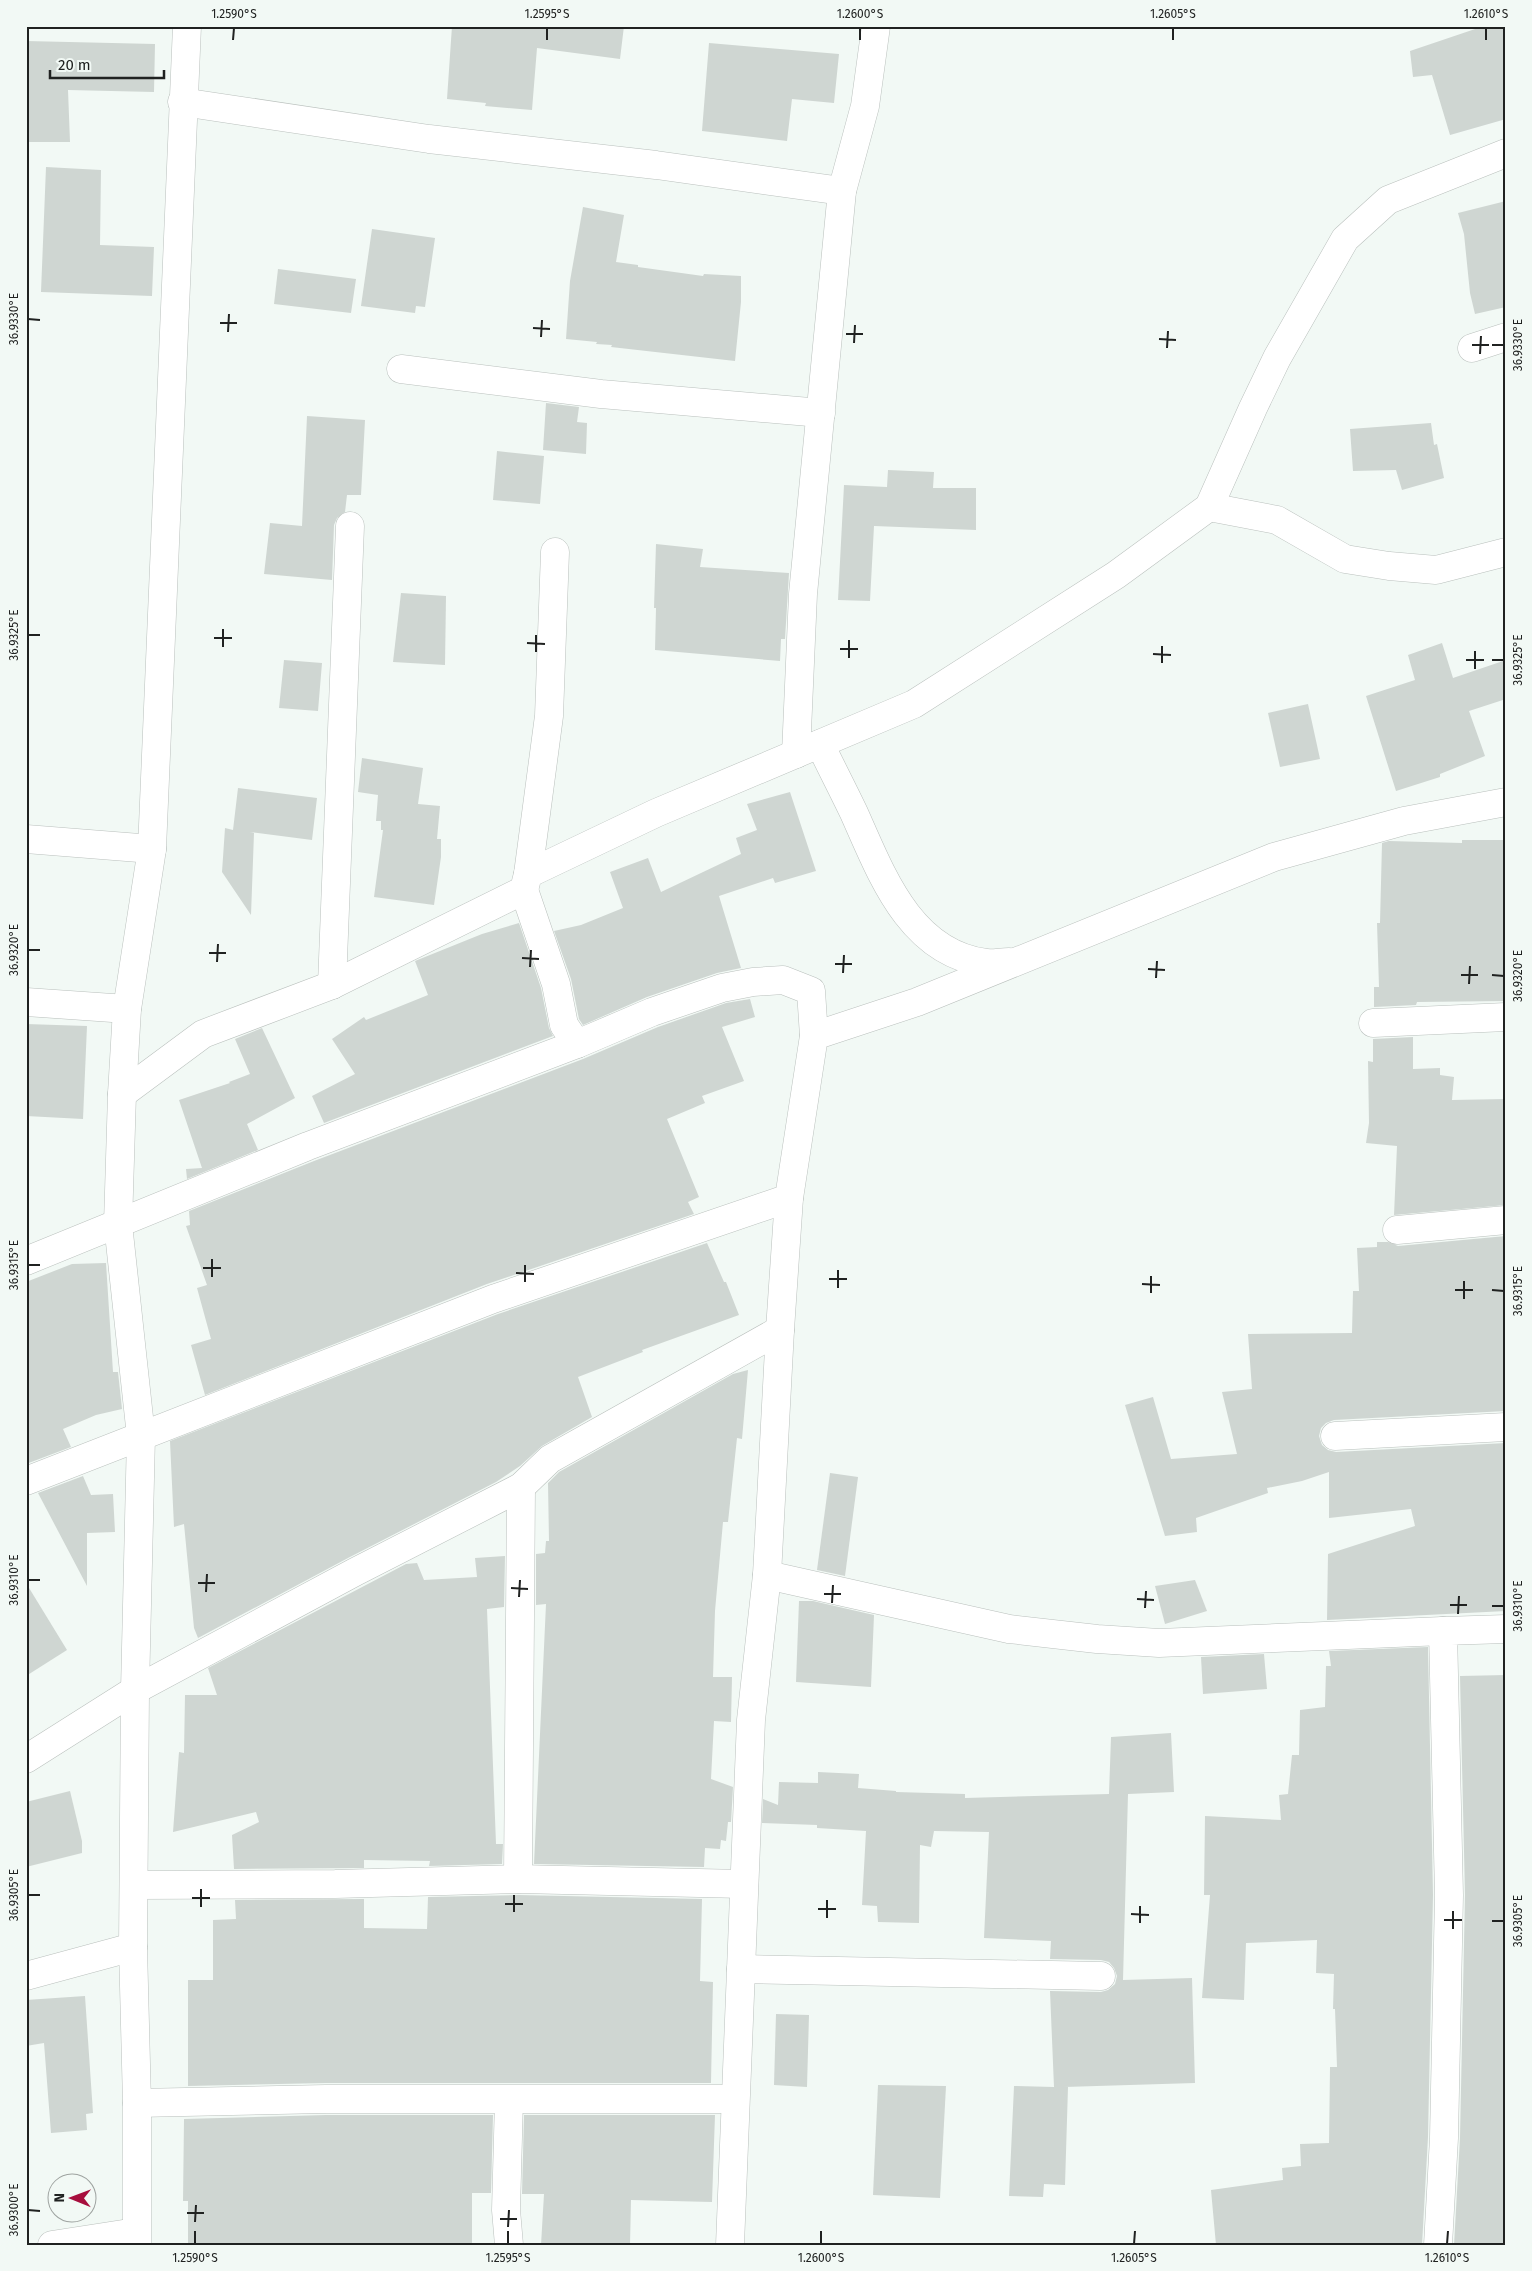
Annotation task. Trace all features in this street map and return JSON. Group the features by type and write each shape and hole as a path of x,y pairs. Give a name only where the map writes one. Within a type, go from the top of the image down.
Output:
{"street":[{"path":"52,2245 137,2238 137,2103 133,1947 135,1885 134,1690 141,1436 118,1224 127,1010 152,849 182,102 187,26"},
{"path":"876,26 865,106 842,191 803,594 808,749 854,813 875,862 900,908 932,940 959,955 986,963 1015,962"},
{"path":"182,102 429,139 656,165 842,191"},
{"path":"122,1094 203,1034 332,985 656,813 914,704 1116,575 1209,506 1253,408 1278,358 1345,239 1388,200 1506,153"},
{"path":"1472,348 1506,336"},
{"path":"401,369 601,394 821,413"},
{"path":"1209,506 1277,520 1345,559 1389,566 1436,570 1506,552"},
{"path":"332,985 350,526"},
{"path":"554,552 549,716 526,882 556,984 564,1025 577,1044"},
{"path":"814,1036 917,1002 1274,858 1404,821 1506,802"},
{"path":"26,839 152,849"},
{"path":"26,1261 308,1146 577,1044 652,1012 722,988 753,982 783,980 810,990 814,1036 789,1198 767,1575 751,1720 730,2245"},
{"path":"26,1002 127,1010"},
{"path":"1373,1023 1506,1017"},
{"path":"26,1481 493,1299 789,1198"},
{"path":"1397,1230 1506,1220"},
{"path":"26,1759 134,1690 354,1572 521,1487 550,1459 780,1330"},
{"path":"1335,1436 1506,1427"},
{"path":"518,1878 521,1487"},
{"path":"767,1575 1009,1629 1097,1639 1159,1643 1506,1630"},
{"path":"1438,2245 1445,2118 1449,1895 1443,1631"},
{"path":"135,1885 335,1884 518,1878 744,1884"},
{"path":"26,1976 133,1947"},
{"path":"741,1969 1102,1976"},
{"path":"137,2103 326,2099 736,2099"},
{"path":"509,2100 506,2210 509,2245"}],"building":[{"path":"452,26 624,26 620,59 537,48 532,110 485,106 486,103 447,99"},
{"path":"1484,26 1506,26 1506,119 1450,135 1432,75 1413,77 1410,51"},
{"path":"26,41 155,44 154,92 68,90 70,142 26,142"},
{"path":"709,43 839,54 834,103 792,99 787,141 702,131"},
{"path":"46,167 101,170 100,245 154,247 152,296 41,292"},
{"path":"1506,201 1506,307 1475,314 1470,293 1464,234 1458,213"},
{"path":"583,207 624,215 616,262 703,276 704,274 741,276 741,302 735,361 611,347 612,345 596,344 597,342 566,339 570,281"},
{"path":"372,229 435,238 425,307 416,306 415,313 361,306"},
{"path":"278,269 356,279 351,313 274,304"},
{"path":"546,403 579,407 577,422 587,423 586,454 543,450"},
{"path":"307,416 365,420 361,495 347,495 345,512 337,518 334,525 332,580 264,574 270,523 302,526"},
{"path":"1431,423 1434,445 1437,444 1444,478 1402,490 1396,470 1353,471 1350,429"},
{"path":"497,451 544,456 540,504 493,500"},
{"path":"888,470 934,472 933,488 976,488 976,530 874,526 870,601 838,600 844,485 887,487"},
{"path":"656,544 703,549 700,567 789,573 785,639 781,639 780,661 655,650"},
{"path":"401,593 446,596 445,665 393,662"},
{"path":"1442,643 1453,678 1506,660 1506,699 1469,711 1485,756 1440,774 1440,777 1396,791 1366,696 1415,680 1408,655"},
{"path":"284,660 322,663 318,711 279,708"},
{"path":"1308,704 1320,759 1280,767 1268,713"},
{"path":"362,758 423,768 418,804 440,806 437,839 441,839 441,857 434,905 374,897 383,830 381,830 381,821 376,821 378,795 358,792"},
{"path":"238,788 317,798 312,840 250,832 254,833 251,915 222,872 225,828 233,830"},
{"path":"790,792 816,871 775,883 773,878 719,896 741,968 717,973 647,997 583,1025 579,1019 571,979 554,931 581,925 623,908 610,872 648,858 661,892 741,854 736,838 757,830 747,804"},
{"path":"1462,840 1506,840 1506,1001 1417,1002 1416,1005 1374,1007 1374,987 1379,987 1377,923 1380,923 1382,843 1389,841 1462,843"},
{"path":"519,923 541,988 549,1028 553,1036 324,1123 312,1096 355,1074 332,1039 364,1017 366,1020 428,995 415,961 482,934"},
{"path":"750,999 755,1017 722,1027 744,1081 702,1096 705,1103 667,1119 699,1197 688,1202 694,1214 487,1284 205,1395 191,1345 211,1339 197,1288 207,1285 186,1226 190,1225 189,1211 314,1161 583,1059 658,1027 726,1003"},
{"path":"26,1024 87,1026 83,1119 26,1116"},
{"path":"262,1028 295,1098 247,1124 258,1150 187,1179 186,1169 202,1168 179,1100 230,1083 250,1074 235,1039"},
{"path":"1413,1037 1413,1069 1440,1068 1440,1075 1454,1077 1452,1100 1506,1099 1506,1205 1394,1215 1397,1146 1366,1143 1369,1123 1368,1061 1373,1062 1373,1039"},
{"path":"1506,1236 1506,1411 1334,1420 1326,1423 1321,1428 1319,1436 1322,1445 1328,1450 1336,1452 1506,1443 1506,1611 1327,1620 1328,1554 1415,1526 1411,1509 1329,1518 1329,1472 1302,1481 1267,1488 1268,1493 1196,1518 1197,1532 1165,1536 1125,1405 1153,1397 1171,1459 1237,1454 1222,1392 1252,1389 1248,1334 1352,1333 1353,1291 1359,1291 1357,1248 1377,1247 1377,1242 1388,1242 1398,1246"},
{"path":"707,1243 724,1282 726,1282 739,1315 642,1350 643,1352 578,1377 592,1417 542,1446 520,1466 496,1482 198,1638 194,1628 184,1524 174,1527 170,1441 498,1314"},
{"path":"106,1263 113,1372 118,1372 122,1409 96,1415 63,1429 71,1447 26,1464 26,1282 72,1264"},
{"path":"748,1370 742,1439 737,1438 728,1522 723,1522 715,1611 713,1677 732,1677 731,1722 714,1721 711,1779 733,1787 731,1822 728,1822 726,1841 721,1840 720,1849 705,1848 704,1867 534,1864 546,1604 536,1605 536,1554 545,1553 546,1541 549,1541 548,1483 559,1472 733,1374"},
{"path":"830,1473 858,1477 845,1576 817,1570"},
{"path":"83,1476 91,1495 113,1494 115,1532 87,1533 87,1586 38,1493"},
{"path":"505,1556 504,1607 487,1609 496,1844 503,1844 502,1864 429,1866 430,1861 364,1860 364,1868 234,1869 232,1835 259,1822 256,1812 173,1832 179,1752 184,1753 185,1695 217,1695 208,1668 406,1564 417,1563 424,1580 477,1577 475,1558"},
{"path":"1195,1580 1207,1611 1165,1624 1155,1586"},
{"path":"26,1583 67,1650 26,1676"},
{"path":"799,1601 813,1601 874,1615 871,1687 796,1682"},
{"path":"1428,1647 1433,1895 1428,2137 1422,2245 1216,2245 1211,2190 1283,2180 1282,2168 1301,2166 1300,2144 1329,2143 1330,2067 1337,2067 1335,2009 1333,2009 1334,1974 1316,1973 1317,1940 1246,1943 1244,2000 1202,1998 1210,1895 1204,1895 1205,1816 1281,1820 1279,1795 1288,1794 1292,1755 1299,1755 1300,1710 1325,1707 1326,1666 1331,1666 1329,1651"},
{"path":"1264,1654 1267,1689 1203,1694 1201,1657"},
{"path":"1506,1675 1506,2146 1503,2146 1506,2245 1454,2245 1460,2138 1465,1895 1460,1676"},
{"path":"1171,1733 1174,1792 1128,1794 1123,1980 1192,1978 1195,2083 1064,2087 1068,2087 1065,2185 1044,2184 1043,2197 1009,2196 1014,2086 1054,2087 1050,1991 1101,1992 1108,1990 1115,1984 1117,1976 1114,1968 1109,1962 1101,1960 1050,1959 1051,1941 984,1938 989,1832 934,1831 931,1847 920,1845 919,1923 878,1922 877,1906 862,1905 866,1831 817,1828 817,1825 762,1823 763,1799 778,1805 779,1782 818,1783 818,1772 859,1774 858,1788 896,1792 965,1794 965,1798 1109,1794 1111,1737"},
{"path":"70,1791 82,1841 82,1853 26,1867 26,1802"},
{"path":"518,1895 702,1899 700,1981 713,1982 711,2083 326,2083 188,2086 188,1980 213,1980 213,1920 236,1919 235,1900 364,1899 364,1928 427,1929 428,1897"},
{"path":"85,1996 93,2113 86,2114 87,2130 51,2133 44,2043 26,2046 26,2000"},
{"path":"776,2014 809,2015 807,2087 774,2085"},
{"path":"878,2085 946,2086 940,2198 873,2195"},
{"path":"326,2115 493,2115 491,2193 472,2193 472,2245 188,2245 188,2201 183,2201 184,2119"},
{"path":"524,2115 715,2115 712,2202 631,2200 630,2245 541,2245 544,2194 522,2194"}]}
